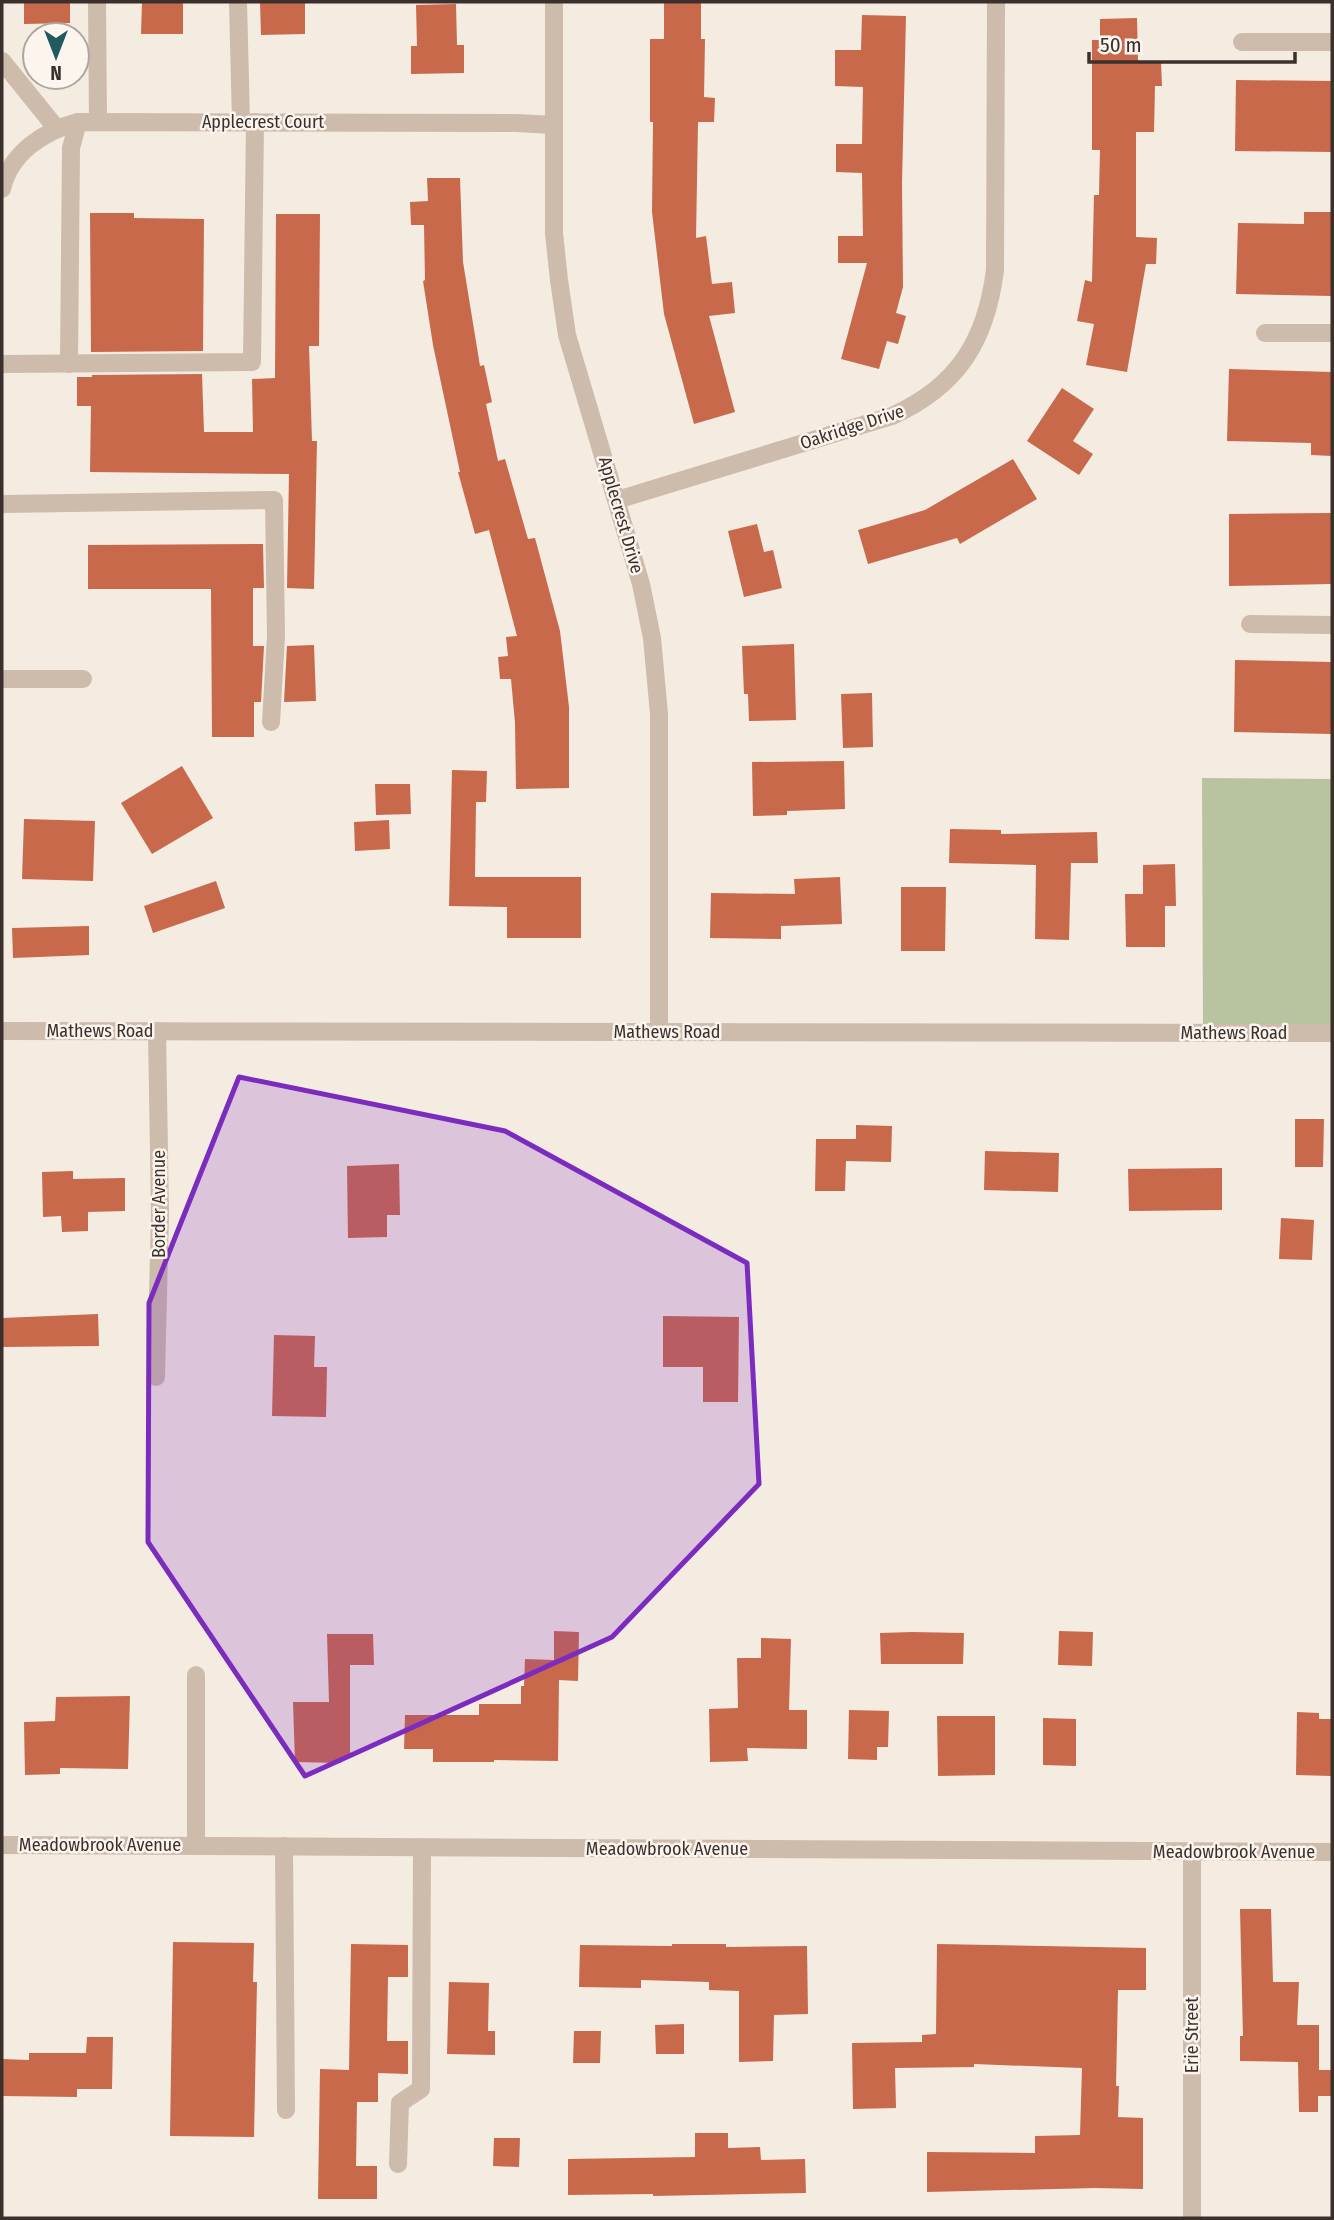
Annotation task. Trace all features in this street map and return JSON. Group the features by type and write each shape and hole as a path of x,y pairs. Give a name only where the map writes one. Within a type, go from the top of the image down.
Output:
{"street":[{"path":"97,2 98,122"},
{"path":"2,364 252,362 248,122 238,2"},
{"name":"Applecrest Drive","path":"554,2 554,233 567,335 641,584 652,638 659,714 659,1032"},
{"name":"Oakridge Drive","path":"617,500 892,416 932,394 967,359 983,327 995,270 996,2"},
{"path":"1242,42 1332,42"},
{"path":"2,61 57,129"},
{"path":"69,364 71,148 78,122"},
{"name":"Applecrest Court","path":"2,189 10,168 26,148 57,129 78,122 554,125"},
{"path":"1265,333 1332,333"},
{"path":"2,504 274,500 276,636 271,722"},
{"path":"1250,624 1332,625"},
{"path":"2,679 83,680"},
{"name":"Mathews Road","path":"2,1031 1332,1033"},
{"name":"Border Avenue","path":"156,1377 160,1214 157,1031"},
{"path":"196,1675 196,1846"},
{"name":"Meadowbrook Avenue","path":"2,1845 1332,1852"},
{"path":"284,1846 286,2110"},
{"path":"398,2164 400,2103 421,2090 422,1847"},
{"name":"Erie Street","path":"1192,1851 1192,2218"}],"highlighted area":[{"path":"239,1077 505,1131 747,1263 759,1484 612,1637 305,1776 148,1542 149,1303"}],"green space":[{"path":"1202,778 1332,779 1332,1033 1203,1033"}],"building":[{"path":"24,2 70,2 70,21 24,21"},
{"path":"142,2 183,2 183,34 141,34"},
{"path":"260,2 305,2 305,34 261,35"},
{"path":"664,2 701,2 701,39 705,39 704,97 715,98 714,122 698,122 696,238 706,236 712,284 732,282 735,313 709,316 735,412 694,424 664,314 652,212 650,39 664,39"},
{"path":"456,4 457,45 464,45 464,73 411,74 411,46 417,46 416,5"},
{"path":"862,15 906,16 902,182 903,287 896,313 906,316 898,344 887,341 879,369 841,359 867,263 838,263 838,236 863,236 862,173 836,172 836,144 862,144 863,87 835,86 835,50 861,50"},
{"path":"1137,18 1138,61 1161,61 1162,86 1155,86 1154,132 1136,132 1136,237 1157,238 1156,264 1146,264 1127,372 1086,365 1094,324 1077,321 1085,280 1092,282 1094,195 1099,195 1100,150 1092,150 1092,40 1100,40 1100,19"},
{"path":"1236,80 1332,81 1332,152 1235,151"},
{"path":"427,178 460,178 463,262 480,366 484,365 492,402 486,404 498,461 505,459 528,539 535,538 560,631 569,707 569,788 516,789 511,679 500,679 498,657 508,656 506,637 517,636 489,530 475,534 458,472 433,345 423,281 424,225 411,225 410,202 428,201"},
{"path":"1304,212 1332,212 1332,296 1236,294 1238,223 1304,224"},
{"path":"90,213 134,213 134,218 204,219 203,351 91,352"},
{"path":"276,214 320,214 319,346 309,346 312,441 317,441 314,589 287,588 289,474 90,472 91,406 77,406 77,377 202,374 204,432 253,432 252,379 275,378"},
{"path":"1229,369 1332,372 1332,456 1311,455 1311,443 1227,441"},
{"path":"1062,388 1094,409 1073,441 1093,454 1079,475 1027,441"},
{"path":"1013,459 1037,499 960,544 957,538 868,564 858,530 925,510"},
{"path":"1331,513 1331,584 1229,586 1229,514"},
{"path":"757,524 764,552 773,550 782,588 744,597 728,531"},
{"path":"263,544 264,588 253,588 253,646 264,646 261,702 254,702 254,737 212,737 211,589 88,589 88,545"},
{"path":"794,644 796,720 749,721 748,694 744,694 742,646"},
{"path":"314,645 316,701 284,702 287,646"},
{"path":"1235,660 1332,662 1332,734 1234,732"},
{"path":"872,693 873,747 843,748 841,694"},
{"path":"844,761 845,809 787,811 787,815 753,816 752,762"},
{"path":"182,766 213,818 152,854 121,803"},
{"path":"452,770 487,771 486,802 476,802 475,877 581,877 581,938 507,938 507,907 449,906"},
{"path":"375,784 410,784 411,814 376,815"},
{"path":"24,819 95,821 93,881 22,879"},
{"path":"389,820 390,849 355,851 354,822"},
{"path":"950,829 1001,830 1001,834 1097,832 1098,863 1071,863 1069,940 1035,939 1036,865 949,863"},
{"path":"1175,864 1176,906 1165,906 1165,947 1126,947 1125,894 1143,894 1143,865"},
{"path":"840,877 842,924 781,926 781,939 710,938 711,893 795,894 794,879"},
{"path":"216,881 225,908 153,933 144,906"},
{"path":"901,887 946,887 945,951 901,951"},
{"path":"89,926 89,955 13,958 12,928"},
{"path":"1295,1119 1324,1119 1323,1167 1295,1167"},
{"path":"856,1125 892,1126 891,1162 846,1161 845,1191 815,1191 816,1139 856,1139"},
{"path":"985,1151 1059,1153 1058,1192 984,1190"},
{"path":"399,1164 400,1215 387,1215 387,1237 348,1238 347,1166"},
{"path":"1222,1168 1222,1210 1129,1211 1128,1169"},
{"path":"73,1171 73,1179 125,1178 125,1211 88,1212 88,1231 62,1232 61,1216 43,1217 42,1172"},
{"path":"1281,1218 1314,1220 1312,1260 1279,1259"},
{"path":"98,1314 99,1346 2,1347 2,1318"},
{"path":"663,1316 739,1317 738,1402 703,1402 703,1367 663,1367"},
{"path":"274,1335 315,1336 314,1367 327,1367 326,1417 272,1416"},
{"path":"554,1631 579,1632 578,1681 559,1680 558,1761 433,1762 433,1749 404,1749 405,1715 479,1715 479,1704 521,1704 525,1659 554,1660"},
{"path":"1059,1631 1093,1632 1092,1666 1058,1665"},
{"path":"880,1633 964,1633 963,1664 881,1664"},
{"path":"327,1634 373,1634 374,1665 350,1665 350,1757 341,1757 341,1763 295,1762 293,1702 329,1702"},
{"path":"761,1638 791,1639 789,1710 807,1710 807,1749 747,1748 748,1761 710,1762 709,1709 738,1708 737,1658 761,1658"},
{"path":"130,1696 128,1769 60,1768 60,1774 25,1775 24,1722 55,1721 56,1697"},
{"path":"849,1710 889,1711 888,1747 877,1747 877,1760 848,1759"},
{"path":"1297,1712 1319,1713 1319,1719 1332,1719 1332,1776 1296,1775"},
{"path":"937,1716 995,1716 995,1775 938,1776"},
{"path":"1043,1718 1076,1719 1076,1766 1043,1765"},
{"path":"1240,1909 1271,1909 1273,1982 1299,1982 1297,2025 1319,2025 1319,2070 1332,2070 1332,2096 1318,2096 1318,2112 1299,2112 1298,2062 1240,2061 1240,2036 1243,2036"},
{"path":"173,1942 254,1943 253,1982 257,1982 254,2137 170,2136"},
{"path":"351,1944 408,1945 408,1977 388,1977 387,2041 408,2041 408,2074 378,2073 378,2102 357,2102 356,2166 377,2166 377,2199 318,2199 320,2069 349,2070"},
{"path":"726,1944 726,1947 807,1946 808,2014 774,2015 773,2061 739,2062 739,1991 709,1990 709,1982 641,1980 641,1988 579,1987 580,1945"},
{"path":"937,1944 1146,1948 1146,1990 1118,1990 1116,2086 1119,2086 1118,2117 1143,2118 1143,2189 927,2192 927,2152 1035,2153 1035,2136 1080,2135 1082,2068 974,2064 974,2067 895,2068 896,2108 853,2109 852,2043 922,2042 922,2035 936,2034"},
{"path":"449,1982 489,1983 488,2031 495,2031 495,2055 447,2054"},
{"path":"684,2024 684,2054 656,2054 655,2025"},
{"path":"574,2031 601,2031 600,2063 573,2063"},
{"path":"87,2037 113,2037 112,2089 77,2089 77,2097 2,2096 2,2059 29,2060 29,2053 86,2053"},
{"path":"695,2133 728,2133 728,2148 760,2147 761,2160 805,2159 806,2193 568,2195 568,2159 695,2157"},
{"path":"494,2138 520,2138 519,2167 493,2166"}]}
